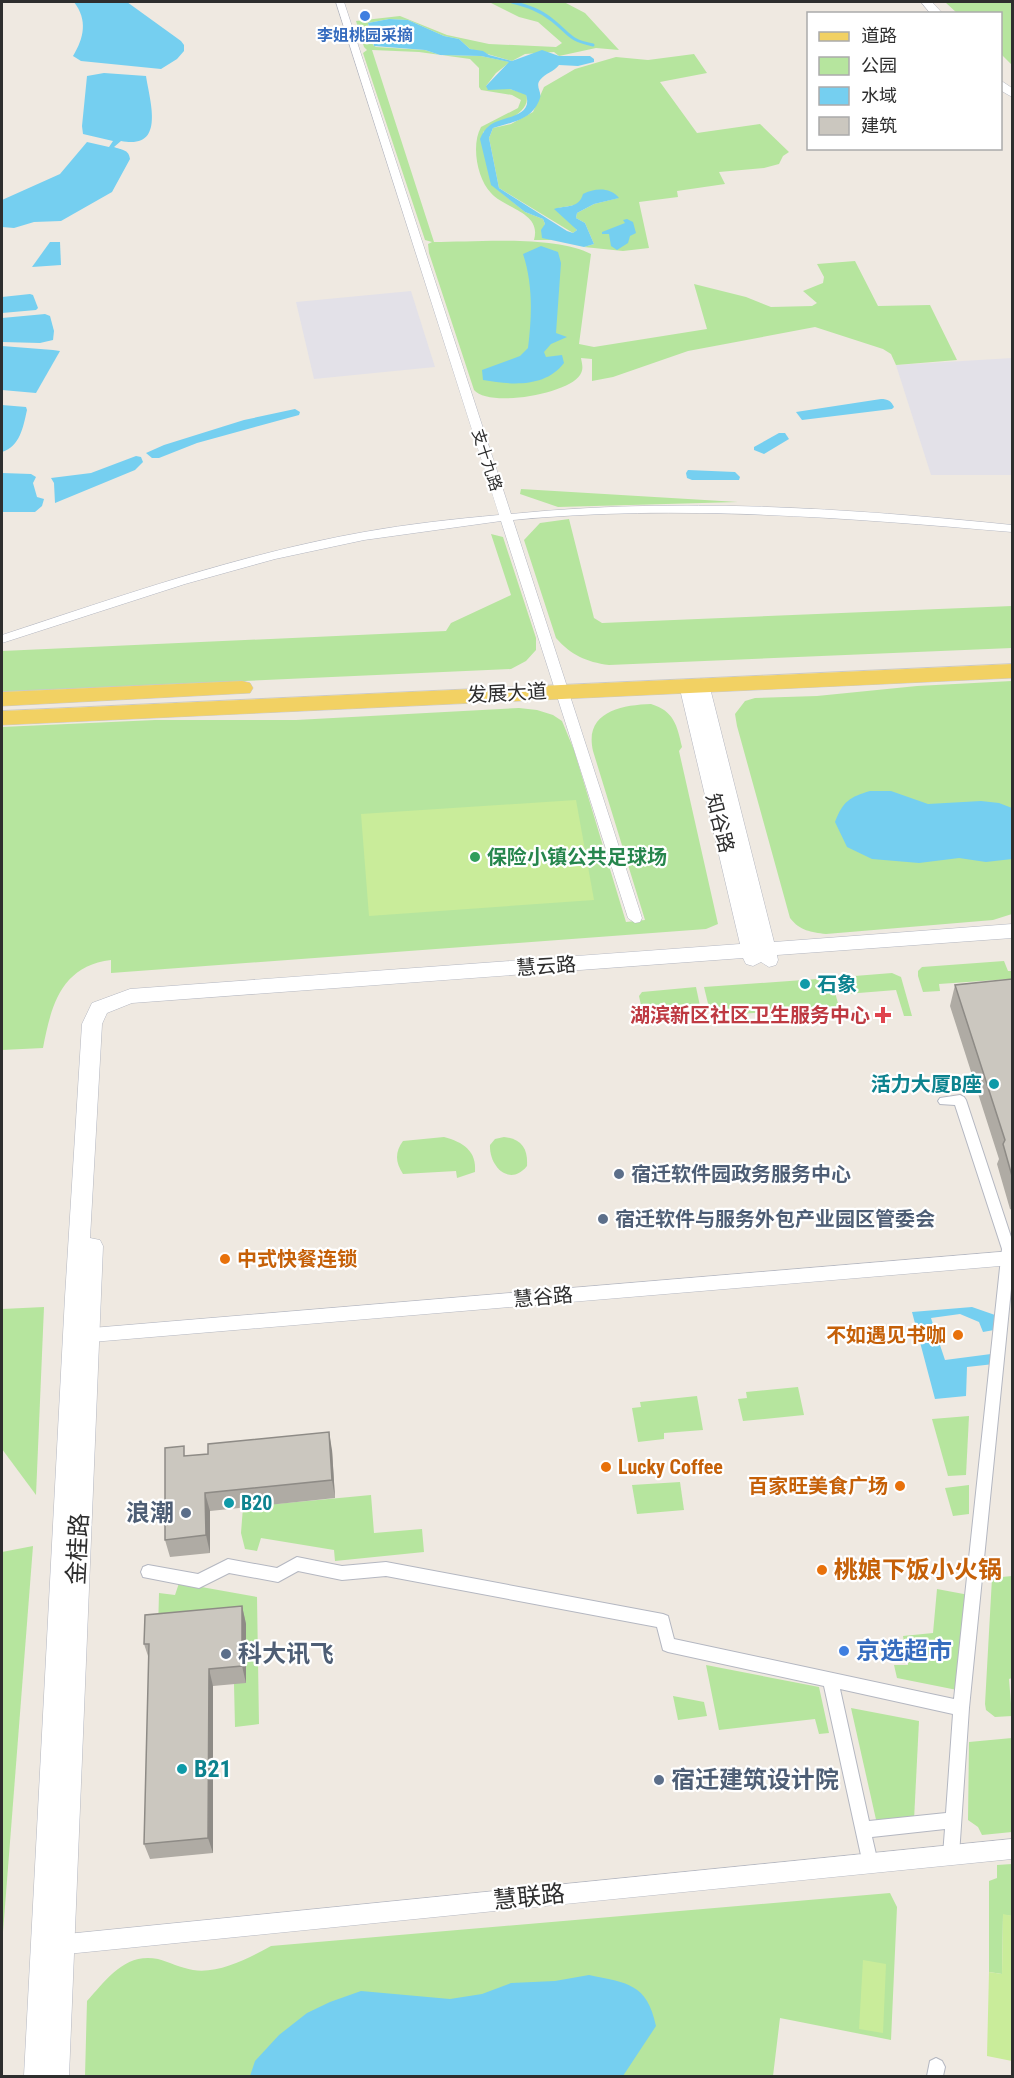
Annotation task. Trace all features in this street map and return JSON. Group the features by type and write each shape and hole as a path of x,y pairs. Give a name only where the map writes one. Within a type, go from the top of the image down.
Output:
{"main road":[{"name":"发展大道","path":"2,718 1012,654"},
{"name":"发展大道","path":"2,699 559,682 694,685 1012,671"}],"street":[{"name":"支十九路","path":"339,2 635,918"},
{"path":"2,639 166,587 325,544 424,527 559,513 661,509 743,510 854,516 1012,528"},
{"name":"知谷路","path":"694,685 759,954"},
{"name":"慧云路","path":"98,1023 110,1013 129,1005 153,1002 759,954 1012,931"},
{"name":"慧云路","path":"759,954 1012,942"},
{"name":"金桂路","path":"55,2076 53,1945 98,1023"},
{"path":"944,1101 960,1100 1011,1258 961,1708 951,1855"},
{"name":"慧谷路","path":"81,1336 1011,1258"},
{"path":"148,1572 200,1581 228,1566 278,1575 297,1564 342,1573 386,1569 663,1621 668,1645 961,1708"},
{"path":"830,1679 870,1863"},
{"path":"863,1830 953,1820"},
{"name":"慧联路","path":"53,1945 1012,1849"},
{"name":"金桂路","path":"38,2076 53,1945"}],"shaded area":[{"path":"411,291 435,367 314,379 296,302"},
{"path":"1012,358 1012,475 931,475 896,365"}],"green space":[{"path":"489,2 564,2 585,13 619,50 596,48 559,56 554,52 525,54 512,61 470,49 459,39 444,36 408,20 389,19 368,23 373,45 376,47 425,50 439,55 372,50 434,242 537,242 576,248 591,254 579,344 594,347 707,329 694,284 746,297 771,307 812,306 817,303 803,291 823,283 824,277 817,264 855,261 878,306 930,305 957,360 896,365 891,354 883,349 815,327 688,351 613,377 592,381 592,359 581,358 580,375 573,382 560,388 545,393 511,398 482,395 474,390 429,253 428,244 432,242 425,240 363,53 367,50 356,21 400,16 447,35 489,44 556,47 562,43 538,22 519,17"},
{"path":"945,2 1012,2 1012,65 1002,55 1002,12 956,12"},
{"path":"694,54 707,73 660,82 697,133 760,124 789,152 783,156 779,164 764,168 719,172 725,184 677,191 678,197 639,202 649,248 623,251 584,247 594,244 585,223 576,218 577,213 594,204 618,198 581,201 576,205 558,208 577,230 573,233 499,188 489,138 493,128 511,124 533,112 544,87 575,69 616,57 648,60"},
{"path":"441,55 481,56 510,62 496,73 486,86 526,94 527,101 519,113 512,118 483,132 492,185 525,212 543,219 545,224 542,237 553,240 534,240 533,223 521,212 491,193 479,170 476,143 481,127 518,108 521,100 512,95 481,90 479,68 470,59"},
{"path":"521,489 738,502 558,507 520,494"},
{"path":"569,519 594,618 602,623 1012,606 1012,648 609,665 593,662 573,653 556,638 524,540 540,523"},
{"path":"491,534 503,537 536,638 536,650 526,661 511,669 2,692 2,651 446,631 451,623 511,595"},
{"path":"1012,681 1012,914 993,920 826,934 798,926 790,918 737,726 735,714 745,701 755,698 817,696 917,686"},
{"path":"651,704 670,715 678,732 682,747 679,751 718,924 706,929 111,973 111,960 80,970 61,990 50,1017 43,1048 2,1050 2,727 155,720 296,720 519,708 553,715 562,721 574,750 626,922 645,920 593,751 592,738 594,727 607,713 628,706"},
{"name":"保险小镇公共足球场","path":"576,800 594,900 369,916 361,814"},
{"path":"1004,961 1008,971 1012,971 1012,984 1010,979 939,984 940,991 923,992 918,976 918,971 922,967"},
{"path":"892,973 901,977 912,1016 904,1016 896,990 846,994 842,977"},
{"path":"831,978 839,1007 711,1016 704,987"},
{"path":"696,987 700,1006 642,1010 639,996 642,992"},
{"path":"444,1137 467,1148 474,1158 475,1172 457,1178 456,1171 403,1174 397,1157 398,1149 403,1141"},
{"path":"504,1137 515,1140 525,1150 527,1166 514,1175 502,1172 493,1161 490,1145 495,1139"},
{"path":"44,1307 36,1495 2,1449 2,1309"},
{"path":"798,1387 804,1415 743,1421 738,1399 747,1398 746,1392"},
{"path":"697,1396 703,1430 664,1433 664,1439 638,1442 632,1408 641,1407 640,1402"},
{"path":"969,1416 966,1475 948,1476 932,1419"},
{"path":"680,1482 684,1510 637,1514 632,1485"},
{"path":"969,1485 969,1514 953,1516 945,1488"},
{"path":"371,1495 374,1533 422,1529 424,1552 335,1561 334,1550 261,1538 257,1551 245,1549 241,1533 243,1507"},
{"path":"33,1546 2,1945 2,1552"},
{"path":"1012,1576 1012,1678 1009,1679 1012,1716 995,1717 986,1710 985,1704 992,1578"},
{"path":"179,1583 257,1597 259,1724 235,1727 234,1684 158,1631 159,1593 175,1595"},
{"path":"937,1589 969,1595 957,1690 897,1678 894,1665 908,1665 903,1636 933,1633"},
{"path":"706,1665 819,1687 829,1733 819,1734 815,1719 719,1730"},
{"path":"673,1696 704,1702 707,1716 678,1720"},
{"path":"851,1708 919,1721 914,1820 877,1824"},
{"path":"1012,1738 1012,1832 982,1835 978,1827 968,1820 969,1742"},
{"path":"1012,1864 1012,1916 1003,1915 1002,1974 989,1972 989,1881 997,1878 997,1865"},
{"path":"890,1893 897,1907 891,2040 780,2018 773,2076 85,2076 87,2001 117,1970 136,1960 158,1959 203,1971 234,1964 271,1946"},
{"path":"1003,1914 1012,1916 1012,2061 987,2056 989,1972 1002,1974"},
{"path":"863,1960 886,1964 883,2033 859,2029"}],"water":[{"path":"74,2 127,2 181,41 184,51 177,59 161,69 81,61 73,56 83,29 81,15"},
{"path":"389,19 408,20 444,36 459,39 470,49 512,61 542,50 559,56 590,56 594,59 594,62 578,66 559,65 544,76 538,87 540,98 532,111 521,119 493,128 489,138 499,188 567,231 573,233 577,230 554,209 571,206 581,199 583,194 592,191 607,190 619,198 594,204 577,213 576,218 585,223 594,244 584,247 542,238 541,230 545,224 543,219 525,212 491,185 480,139 489,126 521,112 527,103 526,95 510,89 488,90 486,86 509,62 481,56 440,55 425,50 374,46 368,23"},
{"path":"104,73 146,76 152,110 150,131 144,138 135,142 121,141 114,147 126,152 130,159 112,192 61,221 34,222 14,228 2,227 2,200 60,174 87,142 109,147 113,141 83,134 87,76"},
{"path":"623,220 633,222 636,233 630,236 628,243 617,250 611,246 609,234 602,234 602,232 625,223"},
{"path":"50,242 60,242 61,265 32,267"},
{"path":"541,246 558,252 561,263 556,333 567,337 551,344 544,352 546,357 562,355 564,363 547,377 537,381 505,383 483,380 482,370 520,356 528,348 531,300 529,277 523,254"},
{"path":"33,295 38,308 36,310 2,313 2,297"},
{"path":"45,314 50,316 54,331 53,340 40,343 2,342 2,318"},
{"path":"2,346 60,351 36,393 2,390"},
{"path":"886,399 894,407 802,420 796,412"},
{"path":"2,405 26,407 27,410 17,441 2,452"},
{"path":"295,409 300,412 299,415 197,443 159,458 152,458 146,453 164,445 244,420"},
{"path":"779,433 785,433 789,439 764,454 754,450 754,447"},
{"path":"136,456 141,457 143,462 135,470 55,503 54,483 51,478 91,473"},
{"path":"688,470 735,472 740,477 739,480 692,480 687,478"},
{"path":"2,473 31,474 36,477 33,483 37,497 44,499 42,506 35,512 2,512"},
{"path":"870,791 891,791 928,804 981,801 999,803 1012,808 1012,859 986,862 959,858 919,863 872,859 847,847 835,822 848,801"},
{"path":"972,1307 995,1315 994,1330 983,1332 979,1322 960,1314 931,1318 945,1360 991,1354 994,1364 967,1367 966,1396 935,1399 912,1312"},
{"path":"589,1975 633,1987 641,1993 652,2012 656,2026 623,2076 250,2076 255,2061 279,2035 307,2013 361,1991 450,1999 482,1994 511,1983 555,1981"}],"building":[{"name":"活力大厦B座","path":"1012,979 1012,1176 1003,1144 1005,1140 955,985"},
{"name":"B20","path":"329,1432 332,1480 205,1493 206,1535 165,1540 165,1448 184,1446 184,1456 208,1454 208,1444"},
{"name":"B21","path":"242,1606 242,1666 209,1669 208,1838 144,1844 149,1644 144,1644 145,1615"}],"waterway":[{"path":"512,2 538,11 574,39 593,45"}],"place":[{"name":"李姐桃园采摘","path":"365,16"},
{"name":"保险小镇公共足球场","path":"475,857"},
{"name":"石象","path":"805,984"},
{"name":"湖滨新区社区卫生服务中心","path":"883,1015"},
{"name":"活力大厦B座","path":"994,1084"},
{"name":"宿迁软件园政务服务中心","path":"619,1174"},
{"name":"宿迁软件与服务外包产业园区管委会","path":"603,1219"},
{"name":"中式快餐连锁","path":"225,1259"},
{"name":"不如遇见书咖","path":"958,1335"},
{"name":"Lucky Coffee","path":"606,1467"},
{"name":"百家旺美食广场","path":"900,1486"},
{"name":"B20","path":"229,1503"},
{"name":"浪潮","path":"186,1513"},
{"name":"桃娘下饭小火锅","path":"822,1570"},
{"name":"京选超市","path":"844,1651"},
{"name":"科大讯飞","path":"226,1654"},
{"name":"B21","path":"182,1769"},
{"name":"宿迁建筑设计院","path":"659,1780"}]}
